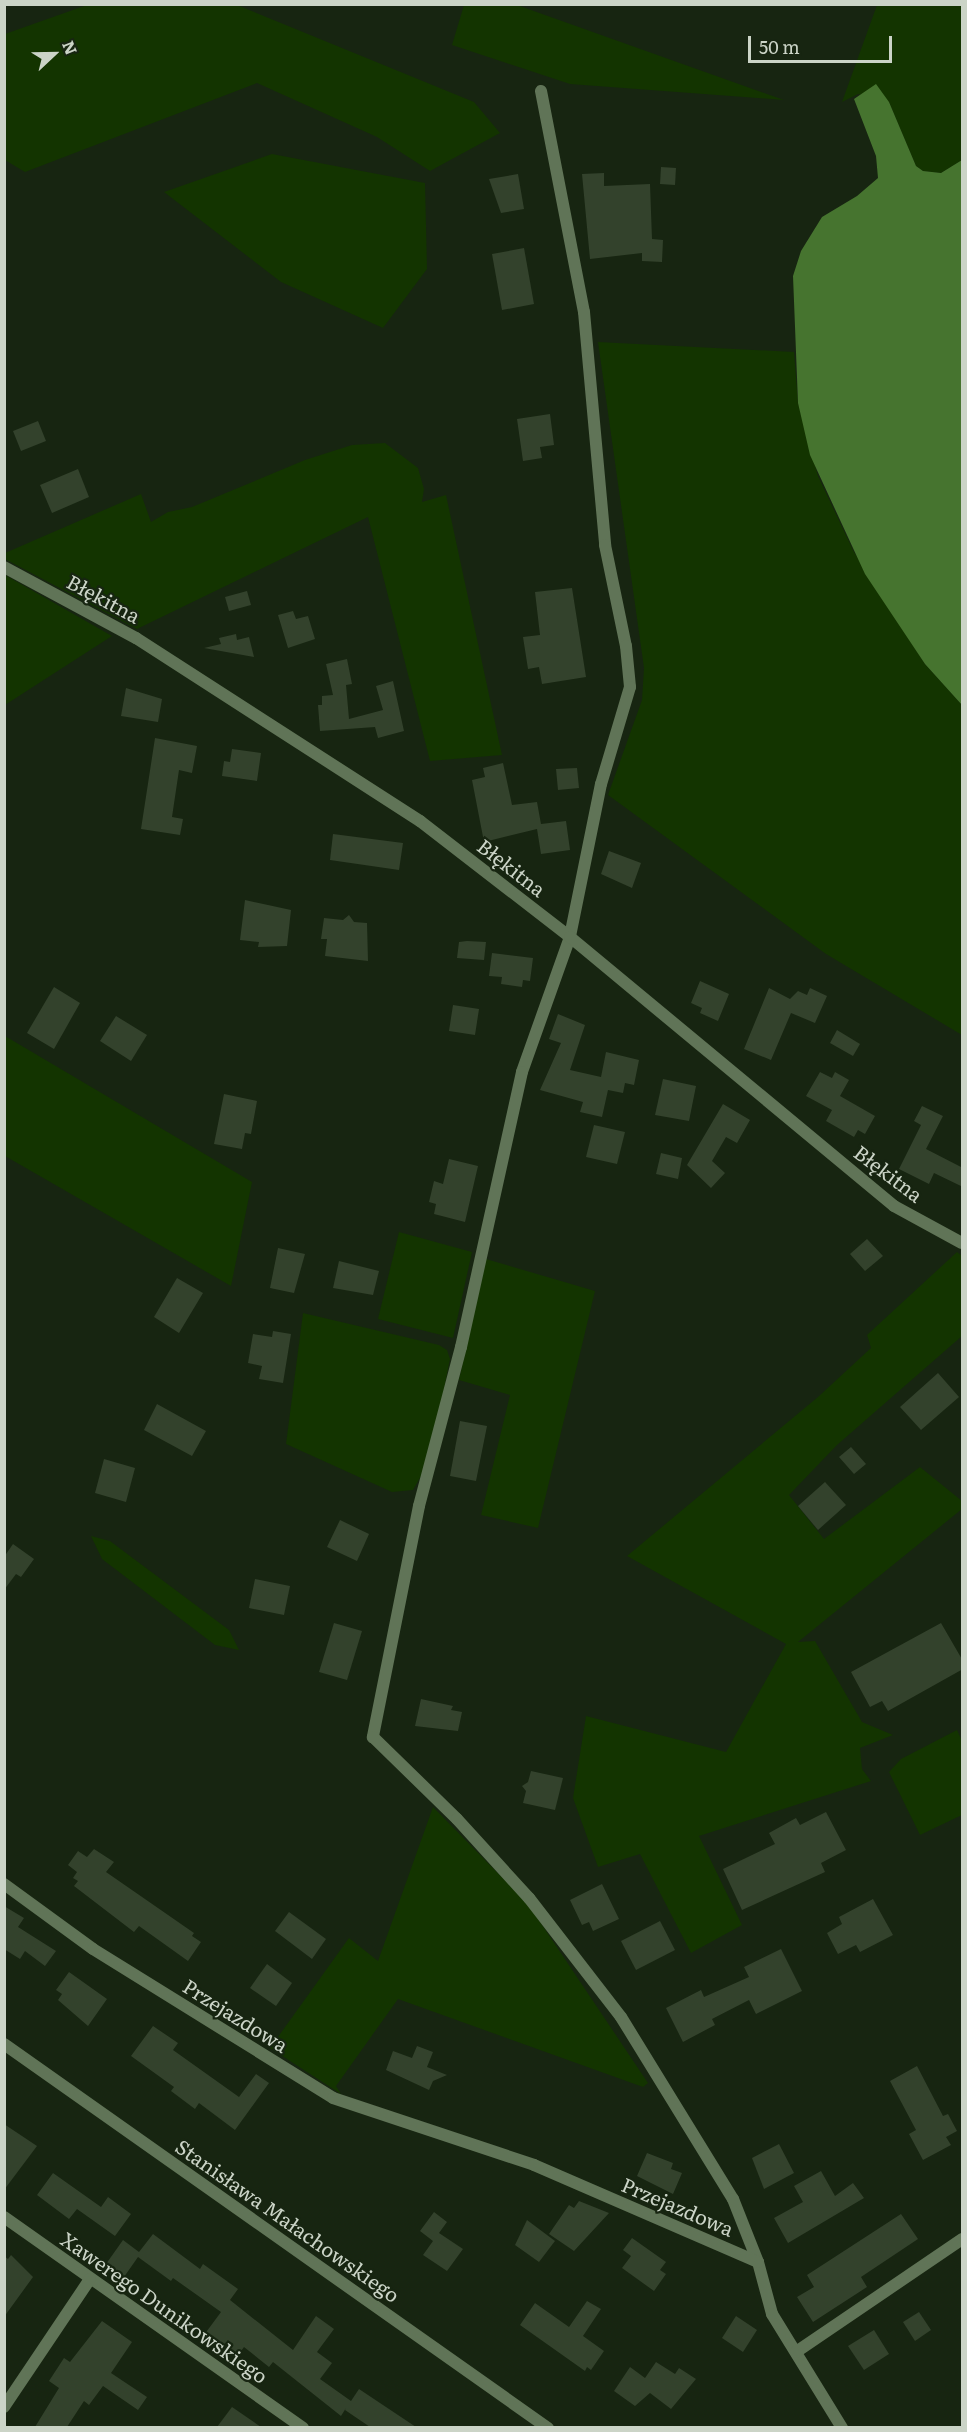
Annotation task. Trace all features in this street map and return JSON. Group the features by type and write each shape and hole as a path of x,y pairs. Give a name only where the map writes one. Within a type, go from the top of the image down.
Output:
{"street":[{"path":"541,91 584,312 605,545 630,687 602,784 570,937"},
{"name":"Błękitna","path":"4,567 136,638 420,821 570,937 894,1206 963,1243"},
{"name":"Przejazdowa","path":"570,937 522,1072 461,1347 419,1506 373,1737 457,1819 529,1898 621,2017 733,2199 758,2262"},
{"name":"Przejazdowa","path":"4,1884 93,1949 333,2098 534,2165 758,2262"},
{"name":"Stanisława Małachowskiego","path":"4,2044 548,2427"},
{"name":"Xawerego Dunikowskiego","path":"4,2217 303,2427"},
{"path":"796,2352 963,2239"},
{"path":"758,2262 772,2314 842,2427"},
{"path":"4,2407 90,2279"}],"shaded area":[{"path":"87,5 237,5 474,102 500,133 430,171 377,137 257,83 25,172 5,160 5,34"},
{"path":"464,5 517,5 784,100 570,84 452,45"},
{"path":"877,5 962,5 962,160 941,173 923,171 916,166 889,102 858,94 842,102"},
{"path":"876,84 889,102 916,166 923,171 941,173 962,160 962,705 925,664 865,574 810,455 798,403 793,276 801,251 822,217 857,196 878,178 876,156 854,99"},
{"path":"272,154 425,183 427,269 383,328 281,282 164,192"},
{"path":"598,342 794,352 798,403 818,476 854,552 925,664 962,705 962,1035 826,954 608,795 642,700 644,668"},
{"path":"385,443 418,468 424,489 422,502 446,495 502,755 430,761 368,517 137,629 5,559 5,553 141,494 151,522 168,512 192,507 305,460 352,445"},
{"path":"5,575 112,636 5,705"},
{"path":"5,1036 252,1182 231,1286 5,1156"},
{"path":"399,1232 472,1252 453,1338 378,1319"},
{"path":"957,1252 962,1256 962,1336 837,1445 789,1495 824,1539 920,1467 962,1501 962,1509 798,1642 815,1641 862,1722 893,1735 860,1748 862,1769 871,1781 699,1836 742,1925 691,1953 640,1854 598,1867 573,1798 586,1716 726,1752 786,1644 627,1556 818,1397 871,1348 867,1335"},
{"path":"486,1259 595,1291 538,1528 481,1515 510,1395 459,1380"},
{"path":"303,1313 439,1345 447,1350 450,1359 438,1419 425,1469 413,1490 392,1492 286,1444"},
{"path":"91,1536 110,1541 229,1630 239,1650 215,1645 102,1559"},
{"path":"957,1730 962,1741 962,1815 920,1835 889,1772 901,1759"},
{"path":"433,1807 528,1904 648,2083 643,2087 398,1999 336,2086 341,2094 270,2048 349,1938 378,1961"}],"building":[{"path":"661,167 676,168 675,185 660,184"},
{"path":"604,173 604,186 650,184 652,239 663,240 662,262 642,261 642,253 590,259 582,174"},
{"path":"518,174 524,209 501,213 489,179"},
{"path":"524,248 534,304 502,310 492,254"},
{"path":"550,414 554,445 540,447 542,458 523,461 517,419"},
{"path":"38,421 46,441 21,451 13,431"},
{"path":"78,469 89,497 52,513 40,485"},
{"path":"572,588 586,677 542,684 539,667 528,669 523,637 540,635 535,592"},
{"path":"247,591 251,605 229,611 225,597"},
{"path":"293,611 296,619 308,616 315,639 288,648 278,615"},
{"path":"236,634 237,640 249,637 254,657 204,648 221,644 219,638"},
{"path":"347,659 352,684 346,685 349,719 383,710 376,686 393,681 404,731 378,738 375,727 320,731 318,705 322,705 322,696 333,695 326,664"},
{"path":"126,688 162,699 158,722 121,716"},
{"path":"155,738 197,746 192,773 179,770 172,817 183,819 180,835 141,829"},
{"path":"232,749 261,753 257,781 222,776 224,761 230,762"},
{"path":"503,763 512,805 537,802 541,824 566,821 570,850 541,854 537,829 484,842 472,780 485,777 483,768"},
{"path":"577,768 579,788 558,790 556,769"},
{"path":"333,834 403,843 399,870 330,860"},
{"path":"609,851 641,863 632,888 601,874"},
{"path":"245,900 291,910 287,946 258,947 259,942 240,940"},
{"path":"349,915 354,922 367,923 368,961 325,956 327,939 321,939 324,918 343,920"},
{"path":"459,942 486,942 484,960 457,958"},
{"path":"492,953 533,958 530,981 523,980 522,987 501,984 502,977 489,976"},
{"path":"700,981 729,994 718,1021 700,1013 702,1008 691,1003"},
{"path":"54,987 80,1003 54,1049 27,1033"},
{"path":"769,988 790,999 798,991 807,995 810,988 827,996 815,1023 791,1013 771,1060 744,1049"},
{"path":"453,1005 479,1009 475,1035 449,1031"},
{"path":"558,1014 585,1025 570,1070 601,1077 606,1052 639,1060 634,1085 625,1083 623,1093 608,1090 602,1117 580,1112 583,1102 540,1090 561,1043 549,1039"},
{"path":"116,1016 147,1035 131,1061 100,1041"},
{"path":"837,1030 860,1044 853,1056 830,1043"},
{"path":"820,1072 832,1078 835,1072 849,1080 840,1096 875,1116 865,1134 858,1130 854,1137 826,1121 832,1110 806,1096"},
{"path":"663,1079 696,1086 689,1121 655,1115"},
{"path":"224,1094 257,1101 251,1134 245,1133 242,1149 214,1144"},
{"path":"723,1104 750,1120 737,1143 726,1137 712,1161 725,1173 711,1188 687,1165"},
{"path":"922,1106 943,1116 926,1149 963,1168 963,1187 934,1173 929,1184 899,1169 921,1125 914,1121"},
{"path":"594,1125 625,1132 617,1164 586,1157"},
{"path":"661,1153 682,1158 678,1179 656,1174"},
{"path":"449,1159 478,1166 465,1222 434,1214 436,1204 429,1202 434,1181 443,1184"},
{"path":"867,1239 883,1256 865,1271 850,1254"},
{"path":"278,1248 305,1254 294,1293 270,1288"},
{"path":"339,1261 379,1271 373,1295 333,1288"},
{"path":"177,1278 203,1293 179,1333 154,1317"},
{"path":"273,1331 291,1334 283,1383 259,1379 262,1366 248,1363 253,1334 272,1337"},
{"path":"938,1373 959,1397 921,1430 900,1407"},
{"path":"157,1404 206,1431 192,1456 144,1430"},
{"path":"460,1421 487,1426 476,1481 450,1476"},
{"path":"851,1447 866,1464 854,1474 839,1457"},
{"path":"104,1459 135,1468 126,1502 95,1493"},
{"path":"825,1482 846,1505 818,1530 798,1506"},
{"path":"340,1520 369,1534 357,1561 327,1547"},
{"path":"13,1544 34,1559 21,1577 16,1574 4,1590 4,1557"},
{"path":"255,1579 290,1586 284,1615 249,1608"},
{"path":"334,1623 362,1631 347,1680 319,1672"},
{"path":"941,1623 963,1661 963,1669 888,1711 882,1701 870,1707 851,1672"},
{"path":"421,1699 453,1706 451,1710 462,1712 458,1731 415,1726"},
{"path":"531,1771 563,1778 555,1810 523,1803 526,1791 522,1786 528,1782"},
{"path":"826,1812 846,1850 821,1863 825,1872 742,1910 723,1869 775,1844 769,1833 796,1818 800,1825"},
{"path":"94,1849 114,1862 106,1872 194,1933 192,1936 201,1942 188,1961 139,1926 134,1932 74,1886 78,1881 73,1878 77,1872 68,1865 78,1851 87,1857"},
{"path":"602,1884 619,1919 593,1931 589,1922 582,1925 570,1900"},
{"path":"873,1899 893,1935 860,1952 856,1945 838,1954 827,1933 842,1924 839,1917"},
{"path":"4,1906 24,1918 18,1927 56,1951 45,1966 25,1951 20,1959 4,1949"},
{"path":"289,1912 326,1939 312,1959 275,1931"},
{"path":"660,1921 675,1950 636,1970 621,1941"},
{"path":"781,1949 802,1991 756,2014 749,2000 712,2019 715,2025 683,2042 666,2008 701,1990 704,1997 749,1977 744,1967"},
{"path":"267,1964 292,1983 276,2006 250,1988"},
{"path":"69,1972 107,1999 88,2026 58,2000 62,1994 56,1990"},
{"path":"153,2026 178,2043 173,2050 239,2097 256,2074 269,2083 235,2130 199,2103 195,2109 171,2091 174,2087 131,2056"},
{"path":"417,2046 433,2052 427,2067 447,2075 433,2081 429,2090 386,2070 393,2051 412,2058"},
{"path":"917,2066 943,2116 948,2114 957,2131 946,2137 951,2145 923,2160 909,2134 916,2130 890,2081"},
{"path":"4,2124 37,2146 4,2190"},
{"path":"779,2144 794,2173 764,2189 752,2158"},
{"path":"647,2153 673,2163 671,2169 682,2173 673,2194 637,2176"},
{"path":"821,2171 835,2196 853,2183 864,2198 788,2243 774,2218 803,2202 794,2186"},
{"path":"53,2173 101,2207 108,2197 131,2214 115,2236 77,2209 69,2219 37,2195"},
{"path":"579,2201 609,2213 574,2251 549,2234 569,2205 574,2208"},
{"path":"434,2212 447,2222 439,2233 463,2249 447,2271 423,2255 433,2241 420,2231"},
{"path":"901,2214 918,2239 861,2277 867,2287 813,2322 797,2297 814,2287 807,2275"},
{"path":"527,2220 555,2241 539,2262 515,2245"},
{"path":"153,2234 200,2269 203,2264 238,2289 230,2300 293,2350 316,2316 334,2329 317,2352 332,2363 320,2379 351,2401 359,2389 416,2427 370,2427 345,2410 346,2408 341,2416 273,2362 269,2367 244,2347 236,2358 204,2335 221,2312 173,2278 171,2281 138,2257 124,2277 106,2264 123,2240 139,2252"},
{"path":"632,2238 666,2262 660,2270 666,2274 654,2291 622,2268 631,2256 623,2250"},
{"path":"11,2255 33,2277 4,2317 4,2256 8,2259"},
{"path":"587,2301 601,2309 583,2336 604,2351 591,2370 587,2367 585,2371 520,2325 535,2303 569,2327"},
{"path":"919,2312 931,2330 915,2341 903,2322"},
{"path":"736,2316 757,2330 743,2352 722,2338"},
{"path":"102,2321 132,2342 111,2373 147,2397 138,2410 103,2386 89,2405 84,2401 67,2427 35,2427 59,2388 49,2381 64,2358 70,2362"},
{"path":"874,2330 889,2354 864,2370 848,2346"},
{"path":"656,2362 675,2374 679,2368 696,2379 671,2409 650,2393 635,2406 614,2391 630,2367 645,2378"},
{"path":"232,2407 261,2427 217,2427"}]}
